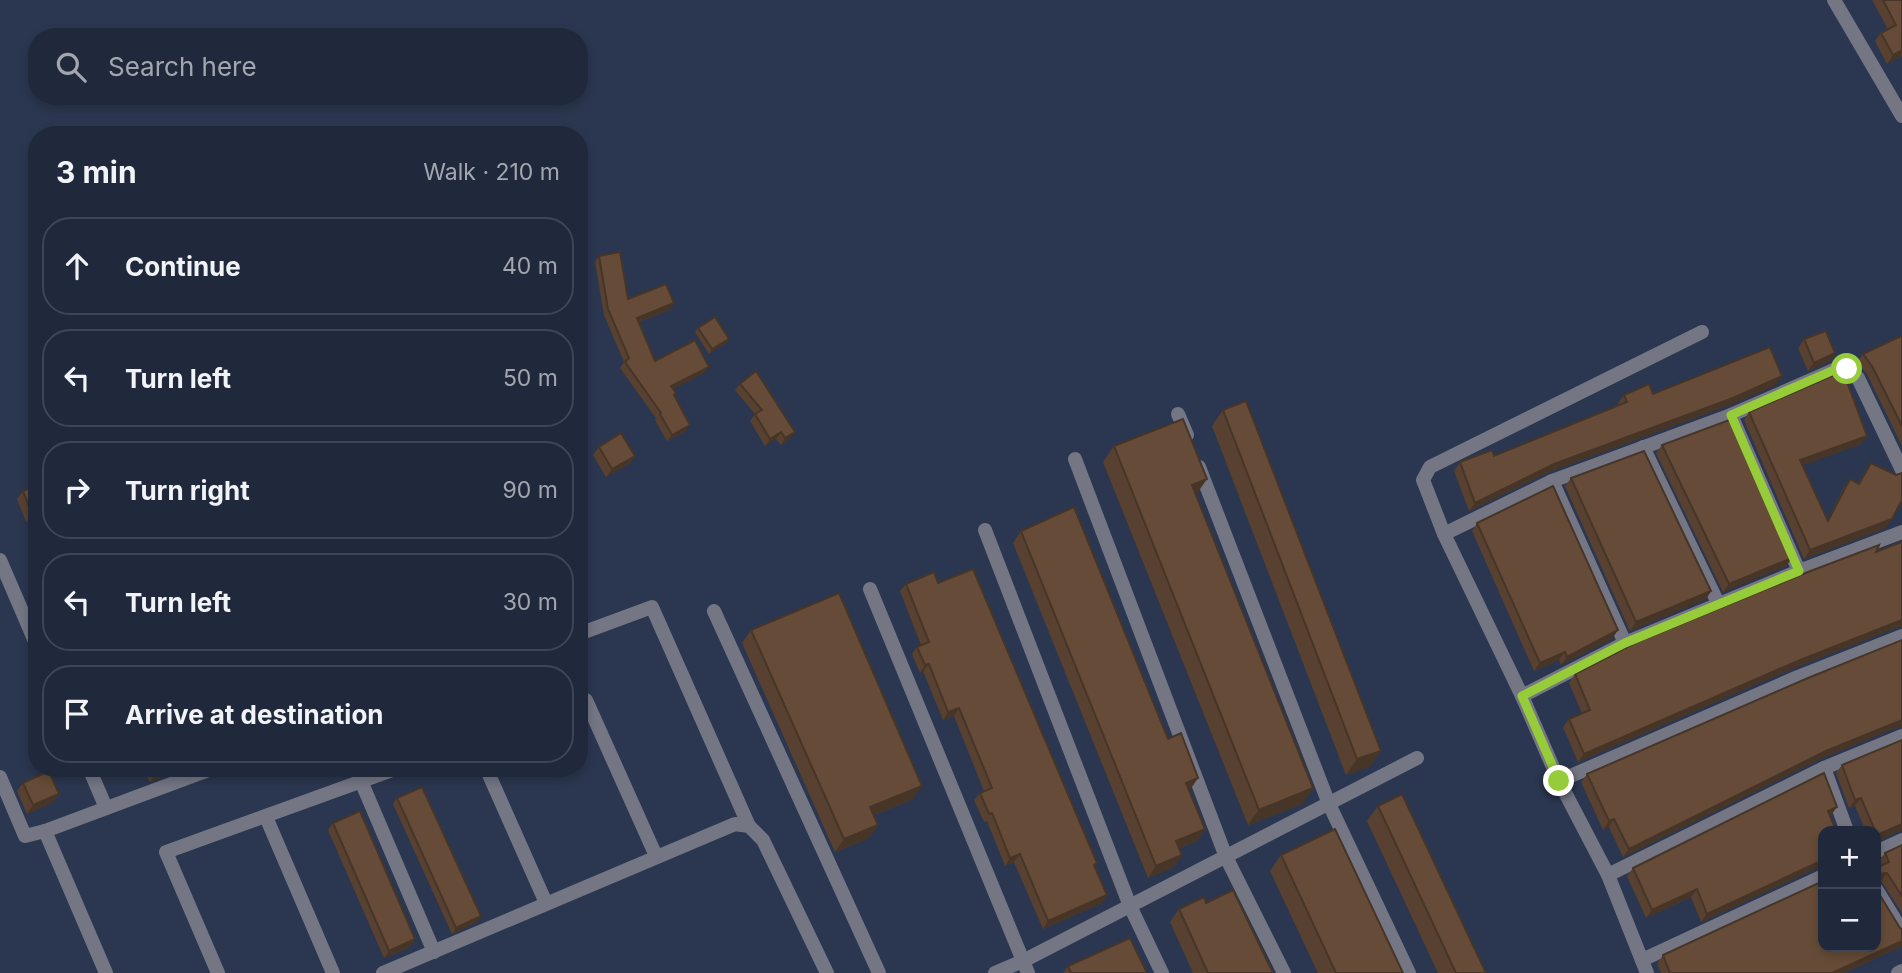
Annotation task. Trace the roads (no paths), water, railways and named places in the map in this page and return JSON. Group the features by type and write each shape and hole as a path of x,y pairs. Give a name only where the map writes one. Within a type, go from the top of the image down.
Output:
{"street":[{"path":"1835,0 1902,116"},
{"path":"1702,332 1430,467 1423,480 1444,534 1522,696 1559,781 1608,874 1644,967 1818,879"},
{"path":"1444,534 1552,481 1731,415 1834,370 1847,369 1858,378 1902,470"},
{"path":"1178,414 1329,804 1409,973"},
{"path":"1731,415 1799,571"},
{"path":"1643,447 1718,603"},
{"path":"1075,459 1226,857 1284,973"},
{"path":"1552,481 1625,643"},
{"path":"985,530 1130,906 1162,973"},
{"path":"1522,696 1625,643 1718,603 1902,532"},
{"path":"0,560 28,625"},
{"path":"870,589 1026,967"},
{"path":"588,631 652,607 749,826 763,840 827,973"},
{"path":"714,611 879,973"},
{"path":"1559,781 1786,682 1902,636"},
{"path":"588,704 656,856"},
{"path":"1608,874 1824,768 1902,736"},
{"path":"995,973 1026,967 1130,906 1417,758"},
{"path":"1824,768 1845,826"},
{"path":"0,777 26,836 190,777"},
{"path":"93,777 106,808"},
{"path":"218,973 166,852 375,777"},
{"path":"490,777 546,903"},
{"path":"362,782 434,952"},
{"path":"266,817 333,973"},
{"path":"383,973 735,824 749,826"},
{"path":"45,831 106,973"},
{"path":"1881,850 1902,840"},
{"path":"1881,898 1902,930"}]}
